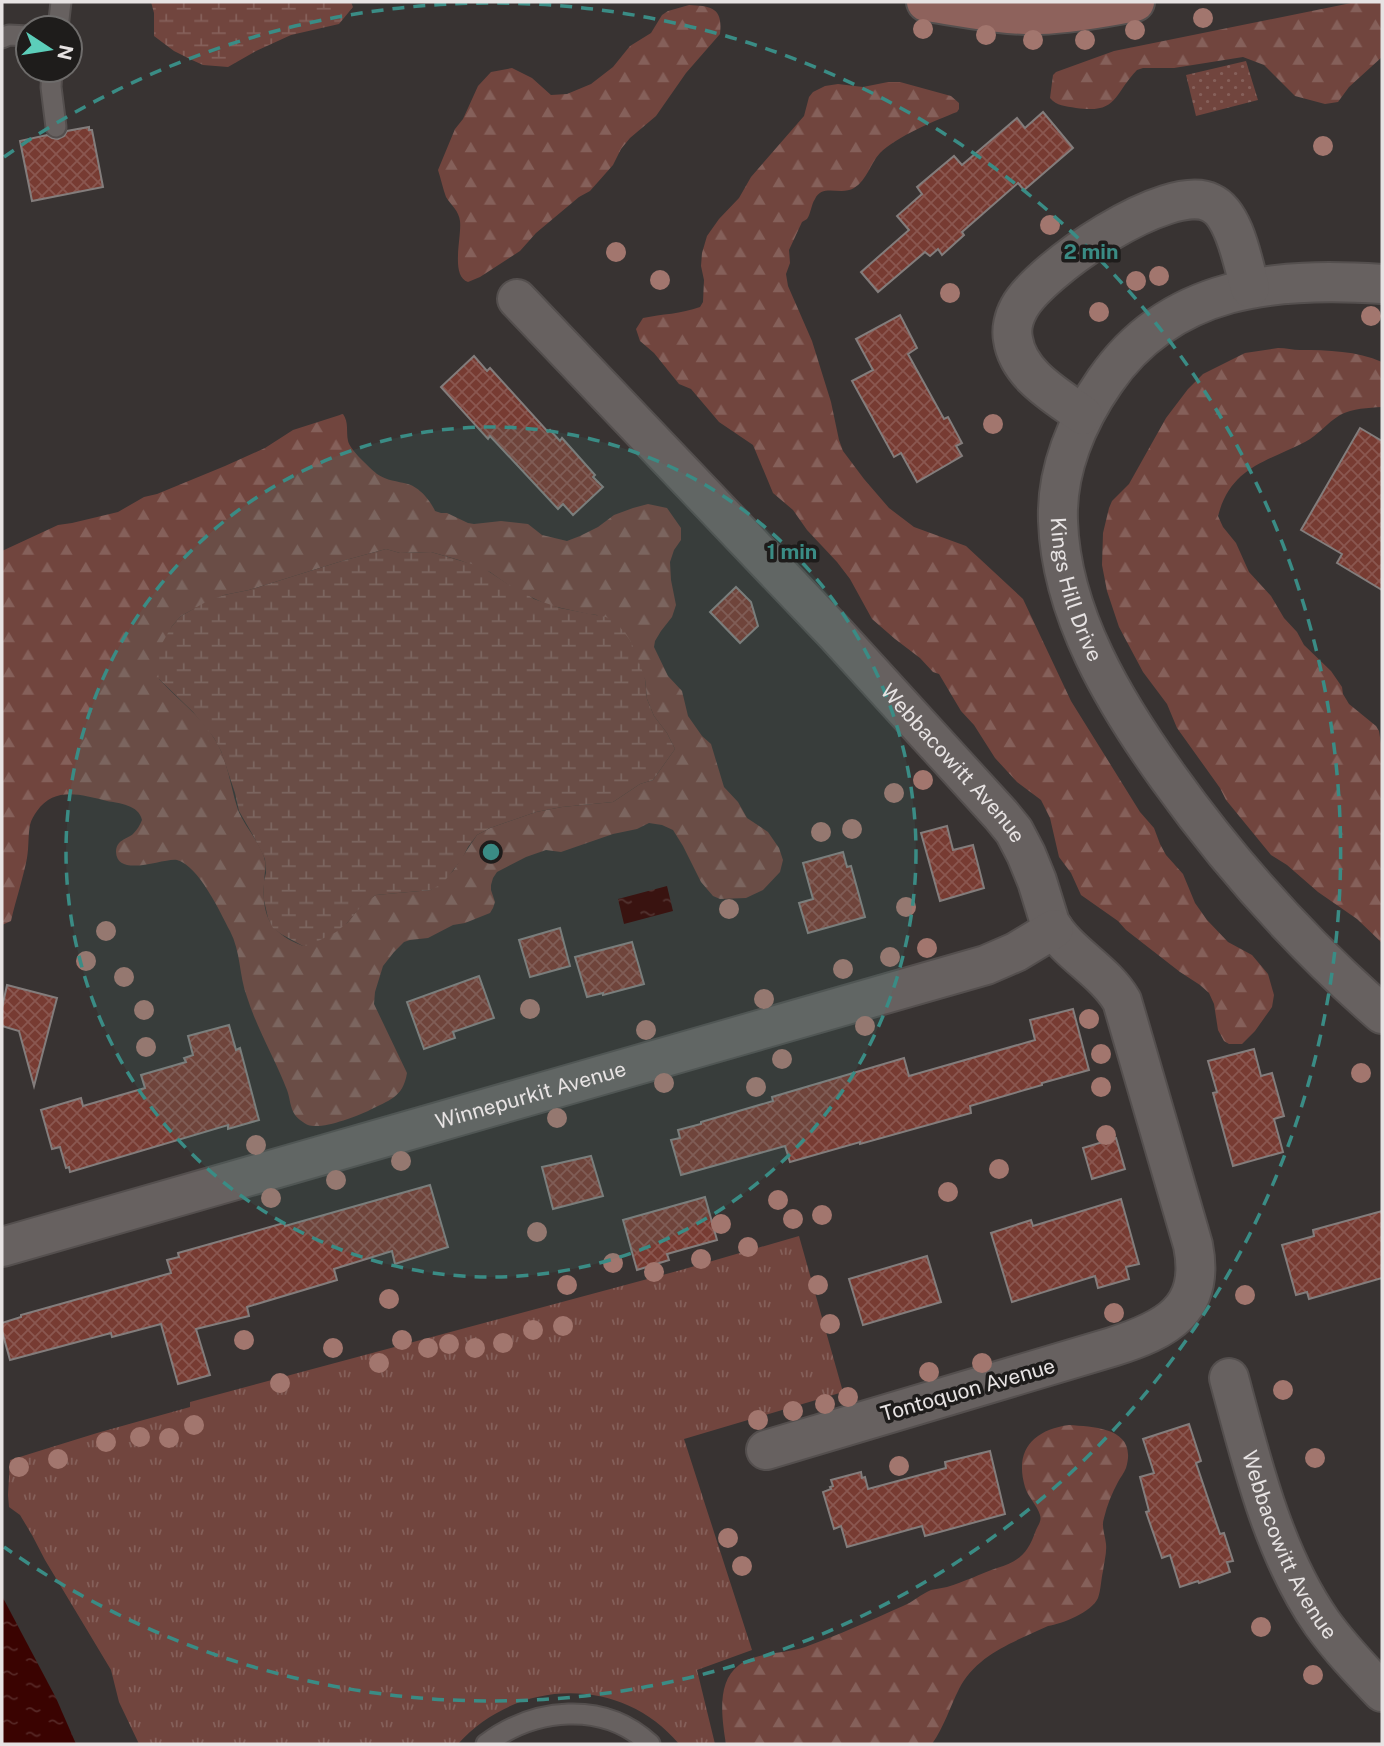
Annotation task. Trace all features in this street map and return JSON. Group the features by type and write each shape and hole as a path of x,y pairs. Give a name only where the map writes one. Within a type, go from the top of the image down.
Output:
{"street":[{"path":"926,2 1039,15 1135,2"},
{"path":"1083,415 1029,373 1019,357 1013,338 1015,319 1023,302 1044,279 1067,260 1101,237 1157,208 1175,201 1202,199 1224,213 1250,288"},
{"name":"Kings Hill Drive","path":"1382,284 1332,281 1250,288 1187,309 1142,339 1111,371 1083,415 1073,439 1061,483 1058,518 1061,553 1074,607 1110,689 1148,750 1229,857 1301,937 1382,1014"},
{"name":"Webbacowitt Avenue","path":"517,299 835,633 1014,831 1026,854 1054,929 1070,948 1108,982 1122,1002 1193,1245 1197,1268 1191,1295 1168,1324"},
{"name":"Winnepurkit Avenue","path":"2,1247 986,965 1016,952 1054,929"},
{"name":"Tontoquon Avenue","path":"766,1450 1112,1348 1168,1324"},
{"name":"Webbacowitt Avenue","path":"1229,1378 1274,1528 1297,1580 1337,1643 1382,1692"}],"lane":[{"path":"51,84 56,127"},
{"path":"486,1744 499,1734 531,1719 582,1714 628,1728 650,1744"}],"green space":[{"path":"151,2 351,2 353,7 339,24 291,35 228,67 203,65 174,51 154,36"},
{"path":"1356,2 1382,2 1382,57 1349,87 1338,102 1325,104 1295,96 1264,65 1243,57 1174,68 1137,70 1113,101 1100,108 1065,106 1050,98 1053,75 1056,72 1114,51"},
{"path":"689,5 714,10 720,19 720,34 686,73 656,116 630,138 613,165 590,191 536,233 520,251 480,277 468,282 463,278 458,264 459,217 446,197 438,170 455,129 463,119 478,86 491,72 512,68 532,78 551,95 567,94 591,84 613,67 630,46 651,33 662,15"},
{"path":"1246,61 1258,100 1196,116 1186,75"},
{"path":"900,82 951,96 959,103 959,109 887,147 854,188 818,194 789,250 790,263 786,274 788,286 812,341 843,451 889,508 914,527 966,546 1023,599 1071,701 1140,812 1154,828 1166,855 1183,874 1195,903 1228,942 1252,955 1268,974 1274,995 1272,1007 1242,1044 1229,1044 1224,1041 1218,1030 1214,1004 1209,993 1081,895 1071,873 1059,857 1050,818 1041,800 1017,782 995,758 974,725 961,711 939,674 933,672 872,619 850,579 837,562 807,530 793,510 773,493 753,445 719,422 691,389 679,384 654,353 640,341 636,329 643,318 700,307 703,302 704,280 702,253 707,236 739,198 751,177 804,116 813,92 838,84 863,87"},
{"path":"1278,348 1342,352 1363,355 1382,362 1382,407 1355,410 1340,415 1305,442 1252,468 1232,487 1218,516 1236,543 1249,572 1271,596 1304,645 1331,671 1349,704 1379,731 1382,750 1382,943 1357,919 1271,855 1226,800 1177,728 1167,704 1143,672 1119,627 1102,565 1103,533 1112,501 1129,484 1166,418 1188,389 1203,374 1245,353"},
{"path":"343,414 349,445 377,474 416,488 435,511 447,513 468,523 501,521 528,524 542,535 567,541 598,527 614,515 633,508 648,504 667,508 681,528 681,540 670,562 676,605 654,647 668,676 682,691 688,716 711,744 724,787 738,802 747,818 768,832 779,848 783,860 780,872 763,890 746,898 720,899 713,896 701,882 673,830 649,823 561,852 546,850 497,872 491,885 495,902 490,913 453,925 428,938 404,942 383,966 374,1004 407,1073 402,1088 389,1101 362,1114 321,1126 308,1125 293,1112 287,1090 244,989 234,939 201,880 177,860 133,866 118,860 118,845 133,834 142,820 133,808 69,794 60,795 44,803 30,823 27,858 11,921 2,925 2,551 58,525 118,512 144,497 265,448 293,430","holes":["386,549 400,553 431,552 459,560 490,572 514,589 548,605 597,615 645,679 647,699 654,716 675,749 653,780 640,784 613,802 536,812 490,828 477,835 453,871 431,890 376,895 363,903 347,923 303,946 276,930 267,915 264,857 238,810 219,746 202,722 159,679 167,637 181,616 224,595"]},
{"path":"386,549 400,553 431,552 482,567 534,599 560,608 606,617 619,626 630,640 645,679 647,699 654,716 675,749 653,780 640,784 613,802 536,812 490,828 477,835 443,883 431,890 376,895 363,904 336,932 303,946 273,928 268,918 264,900 265,859 239,811 221,751 193,712 159,679 157,652 181,616 204,603"},
{"path":"799,1236 843,1392 684,1439 752,1650 697,1670 715,1744 679,1744 655,1721 628,1706 599,1696 569,1693 539,1697 509,1706 482,1722 458,1744 139,1744 119,1702 111,1670 20,1515 9,1507 10,1460 190,1407 190,1402"},
{"path":"1069,1425 1112,1432 1126,1445 1128,1455 1126,1468 1104,1518 1106,1551 1098,1598 1090,1608 1010,1644 986,1658 959,1689 932,1744 726,1744 722,1702 727,1681 739,1665 762,1655 818,1642 907,1604 931,1590 960,1583 1012,1562 1022,1555 1030,1545 1041,1519 1025,1487 1022,1462 1025,1452 1037,1437 1046,1431"}],"water":[{"path":"667,886 673,911 624,924 618,899"},
{"path":"2,1596 56,1698 76,1744 2,1744"}],"building":[{"path":"1043,112 1073,148 1024,190 1018,183 962,232 964,235 942,255 938,249 930,256 925,252 878,292 861,272 909,230 897,216 922,194 917,187 954,156 962,165 1017,118 1025,128"},
{"path":"89,127 89,130 92,130 103,187 32,201 20,141 47,135 58,139 67,131"},
{"path":"900,315 917,348 908,354 944,419 948,417 962,443 956,446 962,456 917,482 901,453 894,457 852,381 873,370 856,339"},
{"path":"474,356 487,371 490,368 548,432 550,430 560,441 562,438 603,487 573,515 563,504 558,509 441,387"},
{"path":"1360,428 1382,441 1382,590 1337,563 1342,554 1301,530"},
{"path":"736,587 751,602 758,626 740,643 710,612"},
{"path":"947,826 953,850 973,845 984,888 940,901 921,833"},
{"path":"843,852 847,867 851,866 865,917 808,933 799,903 813,899 803,863"},
{"path":"560,928 570,966 530,977 519,940"},
{"path":"632,942 644,984 587,997 575,957"},
{"path":"479,976 494,1018 453,1032 455,1038 424,1049 407,1002"},
{"path":"7,985 57,998 34,1086 19,1031 2,1026 2,1008"},
{"path":"1073,1009 1089,1070 970,1106 971,1113 860,1144 790,1162 785,1146 681,1175 671,1140 680,1138 678,1130 773,1101 772,1097 904,1058 909,1076 1035,1040 1030,1020"},
{"path":"229,1025 236,1050 240,1048 259,1120 228,1129 228,1125 70,1172 69,1167 66,1168 60,1147 52,1149 41,1110 81,1098 83,1106 145,1088 141,1075 186,1062 184,1058 193,1055 188,1036"},
{"path":"1254,1049 1261,1076 1272,1073 1284,1116 1274,1119 1283,1152 1233,1166 1213,1093 1217,1092 1208,1061"},
{"path":"1116,1138 1125,1169 1092,1179 1083,1148"},
{"path":"591,1156 603,1196 553,1209 542,1167"},
{"path":"430,1185 448,1247 395,1264 392,1251 334,1269 337,1280 247,1307 249,1316 196,1329 210,1375 178,1384 161,1324 112,1337 111,1333 10,1360 2,1323 21,1315 171,1273 167,1260 179,1257 178,1253"},
{"path":"705,1197 717,1240 667,1254 669,1260 637,1270 623,1220"},
{"path":"1121,1199 1139,1264 1126,1267 1129,1279 1098,1288 1095,1276 1012,1302 991,1233 1031,1220 1033,1226"},
{"path":"1382,1211 1382,1278 1309,1299 1307,1292 1296,1295 1282,1245 1314,1236 1313,1230"},
{"path":"927,1256 941,1302 863,1325 849,1279"},
{"path":"1189,1424 1201,1461 1196,1463 1220,1534 1224,1533 1233,1561 1227,1562 1230,1572 1180,1587 1170,1555 1162,1558 1146,1512 1149,1511 1140,1477 1154,1473 1143,1439"},
{"path":"990,1451 1005,1514 925,1536 922,1526 847,1547 841,1526 834,1529 823,1492 833,1486 831,1480 861,1472 868,1489 946,1468 945,1462"}]}
